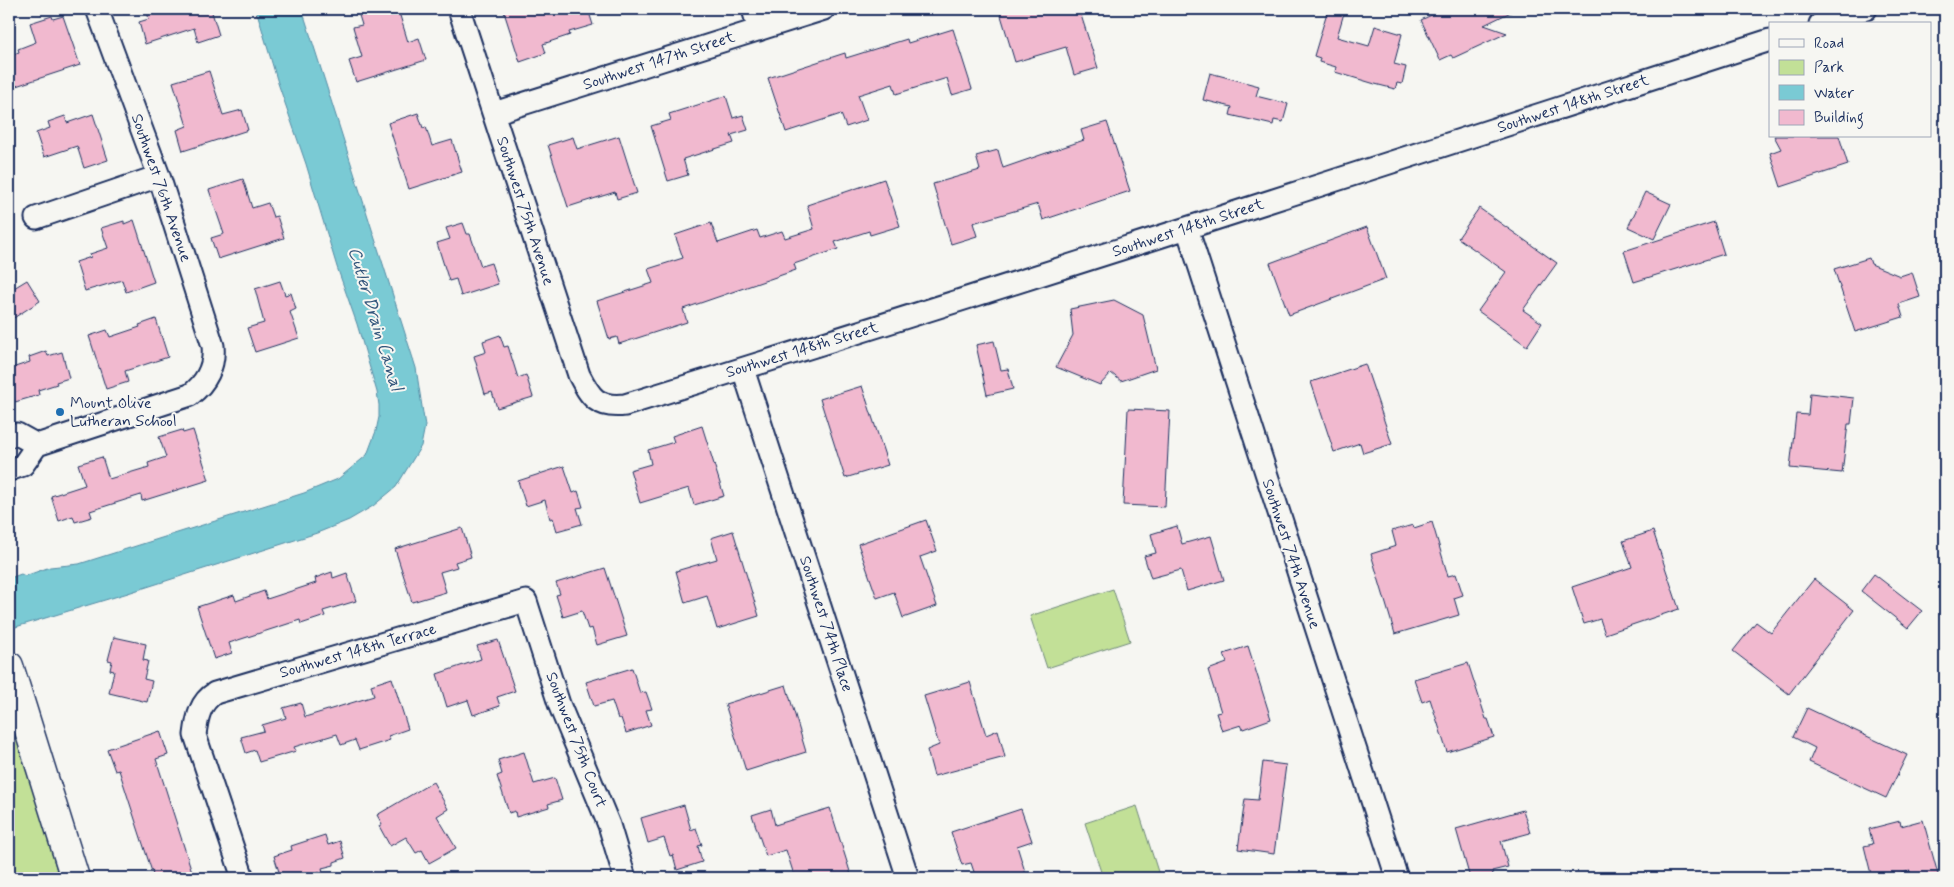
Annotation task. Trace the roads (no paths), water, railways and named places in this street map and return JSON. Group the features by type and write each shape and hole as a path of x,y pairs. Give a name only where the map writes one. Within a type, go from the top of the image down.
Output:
{"street":[{"name":"Southwest 76th Avenue","path":"37,445 190,395 202,384 210,370 213,358 213,346 159,176 96,9"},
{"name":"Southwest 75th Avenue","path":"459,9 578,375 592,397 603,405"},
{"path":"753,9 759,30"},
{"name":"Southwest 147th Street","path":"494,113 824,9"},
{"path":"1826,22 1866,9"},
{"name":"Southwest 148th Street","path":"603,405 625,405 743,369 1769,40"},
{"path":"36,218 159,176"},
{"name":"Southwest 74th Avenue","path":"1187,228 1397,878"},
{"name":"Southwest 74th Place","path":"743,369 908,878"},
{"path":"9,436 17,434 37,445 23,465 9,470"},
{"name":"Southwest 148th Terrace","path":"243,878 196,741 199,714 206,702 216,693 526,602"},
{"name":"Southwest 75th Court","path":"526,602 559,704 608,825 625,878"},
{"path":"9,666 75,878"}],"water":[{"name":"Cutler Drain Canal","path":"256,9 302,9 416,368 425,426 421,446 396,487 373,506 349,520 317,533 9,629 10,578 21,574 25,576 50,567 79,564 304,493 338,479 367,455 379,417 377,392"}],"place":[{"name":"Mount Olive Lutheran School","path":"60,412"}]}
